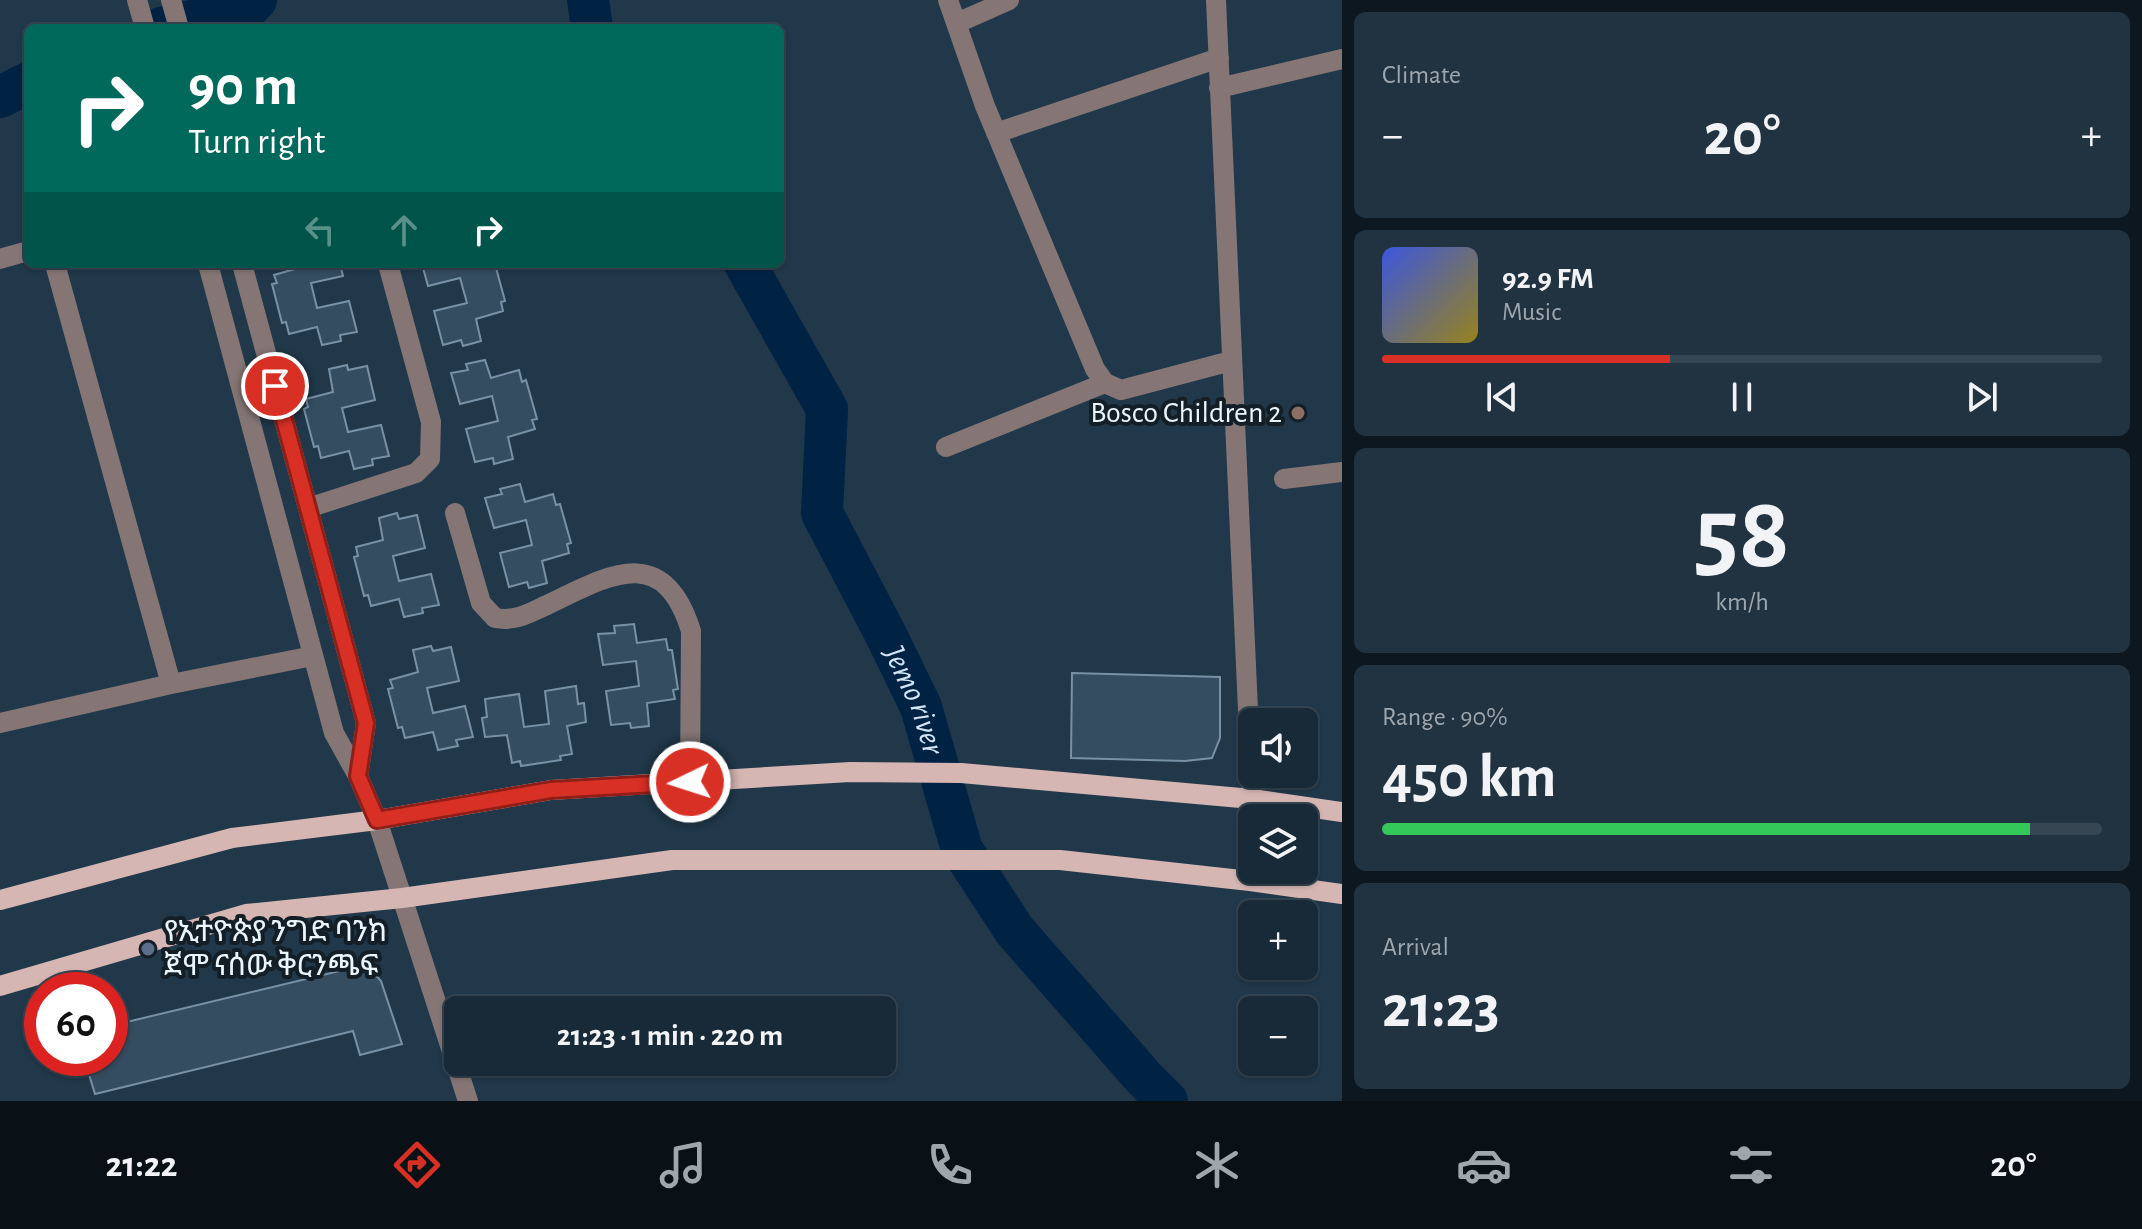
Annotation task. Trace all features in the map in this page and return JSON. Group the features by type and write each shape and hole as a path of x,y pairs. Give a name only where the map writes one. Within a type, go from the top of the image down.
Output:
{"main road":[{"path":"0,900 232,838 377,820 551,790 850,772 961,773 1252,799 1342,812"},
{"path":"0,986 246,914 402,898 672,860 1060,860 1342,894"}],"street":[{"path":"948,0 996,133 1095,369 1105,383 1121,390 1231,361"},
{"path":"957,23 1009,0"},
{"path":"1216,0 1252,799"},
{"path":"172,4 178,24"},
{"path":"996,133 1219,58"},
{"path":"1219,88 1342,59"},
{"path":"0,259 24,252"},
{"path":"56,268 171,684"},
{"path":"209,268 334,733 358,776 377,820 468,1101"},
{"path":"243,268 366,723 358,776"},
{"path":"308,508 416,473 430,459 431,422 389,268"},
{"path":"946,447 1105,383"},
{"path":"1284,479 1342,472"},
{"path":"455,513 481,603 495,618 517,619 588,585 624,572 642,572 671,589 685,610 691,631 690,782"},
{"path":"0,723 313,656"}],"building":[{"path":"298,268 341,268 343,276 311,283 317,308 349,301 357,332 340,335 341,341 322,345 317,327 289,334 286,322 282,323 272,284 277,283 274,275"},
{"path":"423,268 496,268 505,301 501,302 503,311 476,319 481,341 463,346 461,340 443,345 434,311 467,303 460,278 428,286"},
{"path":"485,360 491,378 519,370 522,382 526,380 537,419 532,420 535,429 508,437 513,459 494,464 493,458 475,462 466,429 498,421 492,396 460,404 451,373 468,370 466,364"},
{"path":"347,365 348,370 367,366 375,400 342,408 348,432 381,425 389,456 372,459 373,465 354,469 349,451 321,458 318,446 314,447 304,409 308,407 306,399 333,392 329,369"},
{"path":"520,484 525,502 553,494 556,505 560,504 571,543 567,544 569,553 542,561 547,583 529,588 527,582 509,587 500,553 532,545 526,520 494,528 485,498 502,494 500,489"},
{"path":"397,513 399,519 417,515 425,548 393,556 399,581 431,574 439,605 422,608 423,613 404,617 399,599 371,606 368,595 364,596 354,557 358,556 356,547 383,540 379,518"},
{"path":"634,624 637,643 666,639 668,650 672,650 678,689 673,690 675,699 647,703 649,726 631,728 630,723 611,725 606,691 639,686 636,661 603,665 598,634 615,633 614,626"},
{"path":"431,646 433,651 451,647 459,681 427,688 433,713 465,706 473,737 456,740 458,746 438,750 433,732 405,738 402,727 398,728 388,689 393,688 390,680 418,672 413,650"},
{"path":"1072,673 1220,677 1220,738 1212,758 1185,761 1071,758"},
{"path":"576,686 578,704 584,703 586,722 567,726 572,754 560,756 561,760 521,766 520,761 512,763 507,735 485,737 482,718 487,717 485,699 519,694 524,727 549,724 545,691"},
{"path":"360,966 372,971 381,981 402,1044 360,1055 353,1031 95,1094 90,1076 128,1076 128,1022"}],"waterway":[{"path":"178,24 248,8 256,0"},
{"name":"Jemo river","path":"588,0 591,24"},
{"path":"0,97 24,85"},
{"name":"Jemo river","path":"747,268 827,409 822,513 921,707 962,850 1015,931 1167,1101"}],"place":[{"name":"Bosco Children 2","path":"1298,413"},
{"name":"የኢተዮጵያ ንግድ ባንክ ጀሞ ናሰው ቅርንጫፍ","path":"148,949"}],"route":[{"path":"275,386 366,723 358,776 377,820 551,790 690,782"}]}
